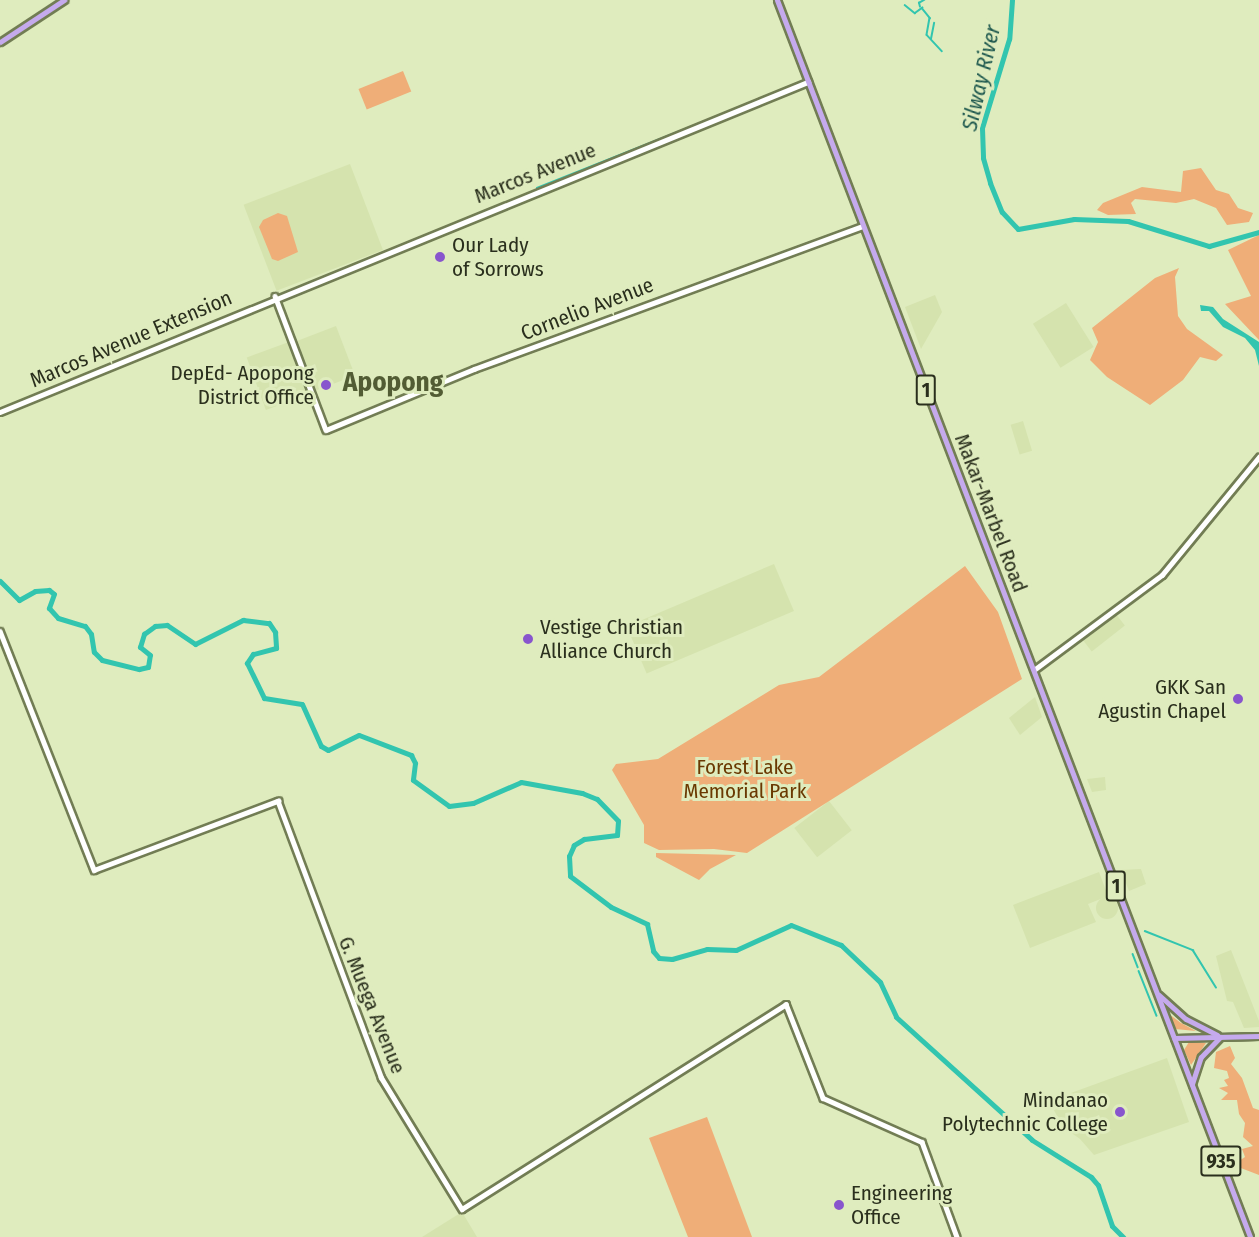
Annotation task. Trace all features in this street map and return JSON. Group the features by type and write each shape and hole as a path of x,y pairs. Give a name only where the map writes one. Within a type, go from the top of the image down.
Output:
{"main road":[{"path":"0,42 64,0"},
{"name":"Makar-Marbel Road","path":"777,0 1174,1038"},
{"path":"1157,993 1186,1019 1222,1036"},
{"path":"1192,1085 1201,1057 1222,1036"},
{"path":"1174,1038 1259,1036"},
{"name":"935","path":"1174,1038 1250,1237"}],"street":[{"name":"Marcos Avenue","path":"275,297 808,82"},
{"name":"Cornelio Avenue","path":"275,297 326,430 462,374 863,226"},
{"name":"Marcos Avenue Extension","path":"0,412 275,297"},
{"path":"1034,670 1162,574 1259,457"},
{"name":"G. Muega Avenue","path":"0,631 94,870 278,801 380,1074 462,1209 786,1004 823,1098 922,1142 957,1237"}],"shaded area":[{"path":"350,164 383,250 277,291 244,205"},
{"path":"935,295 942,312 921,349 905,307"},
{"path":"1066,303 1094,347 1060,368 1033,324"},
{"path":"336,326 355,375 312,392 293,342"},
{"path":"289,342 308,395 266,410 247,357"},
{"path":"1023,421 1032,451 1020,454 1011,425"},
{"path":"774,564 794,611 647,673 627,627"},
{"path":"1115,613 1125,626 1092,651 1082,639"},
{"path":"1035,697 1042,717 1020,735 1009,718"},
{"path":"1105,777 1106,790 1092,792 1087,779"},
{"path":"829,801 852,830 817,857 794,828"},
{"path":"1141,869 1146,884 1129,891 1121,870"},
{"path":"1099,872 1108,896 1088,904 1096,922 1030,948 1013,905"},
{"path":"1103,897 1111,897 1118,904 1118,912 1111,919 1103,919 1096,912 1096,904"},
{"path":"1231,950 1259,1021 1259,1027 1244,1028 1233,1002 1227,1001 1216,956"},
{"name":"Mindanao Polytechnic College","path":"1167,1058 1189,1122 1094,1155 1080,1139 1063,1127 1049,1101"},
{"path":"462,1212 477,1237 422,1237"}],"green space":[{"path":"403,71 411,91 367,109 358,89"},
{"path":"1201,168 1216,190 1229,194 1238,208 1253,213 1249,222 1227,225 1216,208 1194,199 1176,203 1135,199 1131,203 1136,214 1108,215 1097,210 1103,203 1142,187 1181,192 1183,171"},
{"path":"278,213 287,216 298,252 278,261 272,259 259,227 263,220"},
{"path":"1259,235 1259,340 1225,304 1251,296 1228,250"},
{"path":"1179,268 1175,277 1178,316 1187,329 1223,355 1216,361 1200,357 1183,380 1150,405 1107,377 1090,360 1098,342 1092,328 1155,278"},
{"name":"Forest Lake Memorial Park","path":"965,566 998,612 1022,679 747,853 714,849 659,850 644,843 644,825 612,770 616,764 658,759 779,685 819,677"},
{"path":"656,853 736,855 710,869 699,880 656,857"},
{"path":"1169,1014 1181,1023 1196,1031 1175,1029"},
{"path":"1189,1042 1206,1043 1191,1065 1184,1050"},
{"path":"1230,1046 1235,1058 1231,1064 1242,1078 1253,1108 1259,1110 1259,1175 1233,1165 1245,1157 1242,1149 1253,1146 1243,1137 1245,1123 1239,1114 1237,1100 1221,1100 1228,1093 1219,1088 1228,1086 1224,1080 1229,1078 1227,1071 1214,1068 1216,1052"},
{"path":"707,1117 752,1237 688,1237 649,1138"}],"water":[{"path":"1200,305 1213,307 1223,319 1259,342 1259,366 1255,350 1245,338 1223,327 1209,311 1201,311"}],"waterway":[{"path":"920,7 919,3 924,0"},
{"name":"Silway River","path":"1012,0 1009,39 982,128 983,158 990,183 1002,212 1018,229 1074,219 1128,221 1209,246 1259,232"},
{"path":"905,5 915,13 922,8 930,18 927,35 942,51"},
{"path":"931,39 934,23"},
{"path":"537,188 793,86"},
{"path":"0,581 19,600 35,591 49,590 54,594 49,608 58,618 85,626 91,634 94,652 102,660 139,669 148,667 150,655 140,647 144,634 155,626 167,625 195,644 243,620 269,623 275,632 276,648 253,654 247,663 264,698 302,704 321,746 328,750 359,735 411,755 415,763 413,780 449,806 473,803 521,782 582,793 597,799 618,821 617,835 584,839 574,845 569,856 570,876 611,907 647,924 653,951 659,958 672,959 707,949 736,950 791,925 841,945 880,982 896,1017 1032,1140 1091,1177 1098,1185 1112,1226 1123,1237"},
{"path":"1145,931 1193,950 1216,987"},
{"path":"1133,954 1138,967"},
{"path":"1139,971 1157,1016"}],"place":[{"name":"Our Lady of Sorrows","path":"440,257"},
{"name":"DepEd- Apopong District Office","path":"326,385"},
{"name":"Vestige Christian Alliance Church","path":"528,639"},
{"name":"GKK San Agustin Chapel","path":"1238,699"},
{"name":"Mindanao Polytechnic College","path":"1120,1112"},
{"name":"Engineering Office","path":"839,1205"}],"district":[{"name":"Apopong","path":"393,383"}]}
